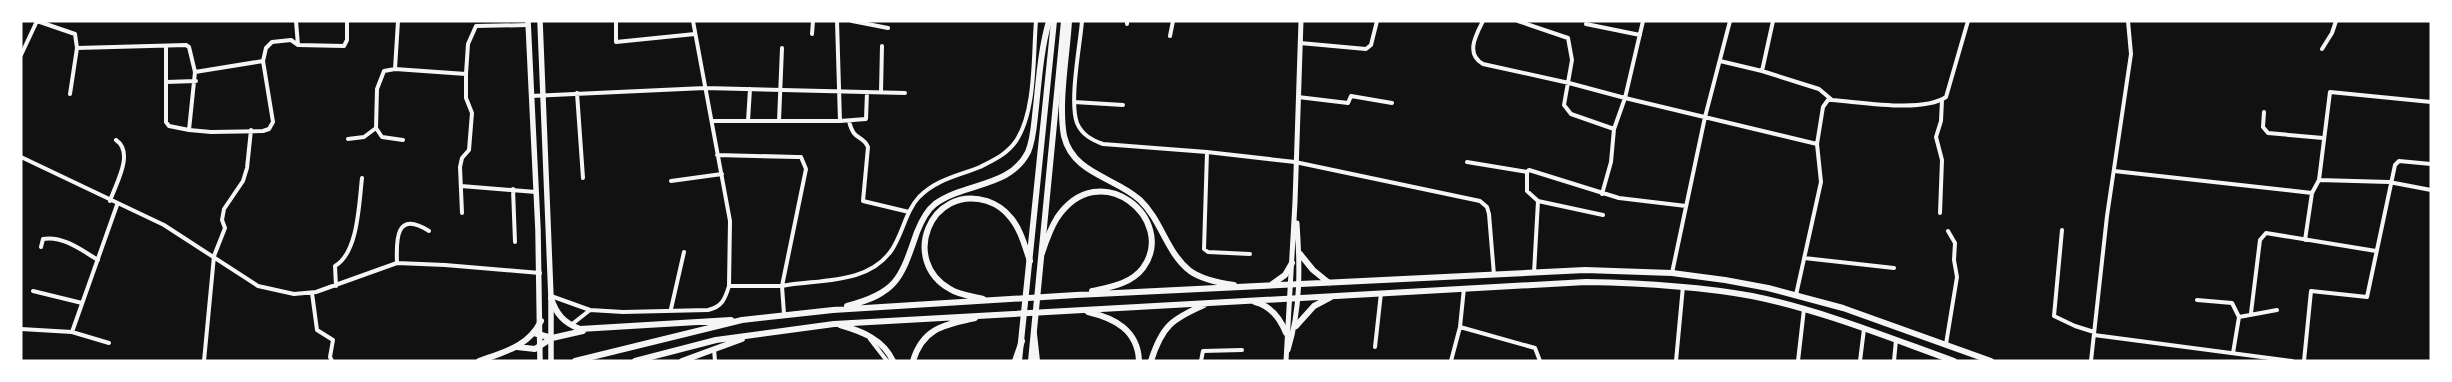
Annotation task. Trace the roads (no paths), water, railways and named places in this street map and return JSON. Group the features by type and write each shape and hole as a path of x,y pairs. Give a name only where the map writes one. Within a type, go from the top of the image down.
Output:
{"main road":[{"path":"540,21 551,297 551,361"},
{"path":"832,310 866,301 882,294 896,282 906,265 923,218 934,205 965,189 1004,177 1019,166 1029,150 1033,133 1043,42 1049,21"},
{"path":"1019,361 1054,21"},
{"path":"1031,361 1064,21"},
{"path":"1069,21 1062,115 1064,137 1073,155 1086,169 1113,182 1140,200 1152,214 1164,240 1177,260 1192,272 1208,280 1250,288"},
{"path":"479,361 517,348 537,333 541,322 528,23"},
{"path":"1042,253 1058,217 1069,205 1085,194 1104,190 1120,194 1134,203 1144,216 1150,234 1150,252 1143,268 1121,284 1076,295"},
{"path":"994,300 950,289 936,278 926,260 924,240 930,222 941,209 958,200 977,198 996,204 1011,218 1020,233 1030,261"},
{"path":"1300,254 1313,270 1329,283"},
{"path":"1266,286 1279,280 1292,263"},
{"path":"1604,270 1604,282"},
{"path":"576,360 742,320 784,314 1055,296 1604,270 1672,273 1726,280 1796,295 1919,334 1991,361"},
{"path":"635,361 716,340 762,332 834,324 1334,295 1604,282 1682,286 1752,296 1804,309 1864,328 1949,360"},
{"path":"1296,326 1314,306 1334,295"},
{"path":"551,297 558,314 571,326 589,330"},
{"path":"1249,300 1268,308 1279,319 1286,333"},
{"path":"1151,361 1157,344 1170,324 1178,316 1208,303"},
{"path":"1079,310 1119,323 1134,340 1139,361"},
{"path":"913,361 916,350 925,336 939,328 987,315"},
{"path":"517,348 532,349 552,338 589,330 712,320 742,320"},
{"path":"834,324 861,331 876,340 890,354 893,361"},
{"path":"682,361 762,332"},
{"path":"537,333 552,338"},
{"path":"537,333 540,345 540,361"},
{"path":"1034,334 1037,361"},
{"path":"1916,347 1919,334"},
{"path":"1015,361 1022,341"}],"street":[{"path":"21,55 37,21 72,32 77,39 77,48 70,94"},
{"path":"296,21 298,44"},
{"path":"166,46 166,122 169,126 212,132 266,130 273,122 263,61 269,43 285,40 298,44 344,46 348,40 347,21"},
{"path":"395,69 398,21"},
{"path":"616,21 616,42 695,34"},
{"path":"551,297 590,310 623,312 716,308 726,297 729,286 731,236 722,174 717,156 693,21"},
{"path":"812,34 813,21"},
{"path":"837,21 840,121"},
{"path":"852,21 888,28"},
{"path":"729,286 782,286 858,275 875,267 891,251 908,212 919,198 940,181 994,160 1016,141 1025,124 1029,102 1036,21"},
{"path":"1082,21 1074,102 1077,123 1095,142 1295,162 1480,202 1487,207 1489,214 1494,275"},
{"path":"1170,36 1173,21"},
{"path":"1286,358 1295,202 1301,21"},
{"path":"1300,43 1366,49 1371,45 1378,21"},
{"path":"1482,21 1472,47 1479,62 1493,68 1569,83 1816,144"},
{"path":"1518,21 1567,37 1572,60 1564,105 1568,111 1614,129"},
{"path":"1602,194 1612,162 1614,129 1625,98 1643,21"},
{"path":"1672,273 1705,118 1730,21"},
{"path":"1762,71 1773,21"},
{"path":"1796,295 1821,182 1816,144 1823,108 1828,100 1876,105 1921,104 1942,100 1946,97 1968,21"},
{"path":"2091,361 2098,288 2131,54 2128,21"},
{"path":"2322,50 2332,33 2336,21"},
{"path":"462,213 460,167 462,158 469,150 472,120 472,113 466,98 468,44 476,26 528,23"},
{"path":"1586,24 1640,35"},
{"path":"77,48 182,44 189,48 196,81 189,130"},
{"path":"881,92 882,46"},
{"path":"779,121 782,48"},
{"path":"195,72 263,61"},
{"path":"1720,61 1762,71 1819,89 1832,100"},
{"path":"404,140 382,137 376,128 377,89 381,73 395,69 466,74"},
{"path":"166,82 196,81"},
{"path":"531,96 705,88 905,93"},
{"path":"748,121 750,89"},
{"path":"712,121 849,121 866,119 867,92"},
{"path":"2305,240 2312,193 2319,180 2330,92 2431,102"},
{"path":"577,93 583,178"},
{"path":"1298,98 1348,103 1351,96 1392,103"},
{"path":"1940,213 1942,160 1936,137 1941,121 1942,100"},
{"path":"1074,102 1124,105"},
{"path":"2264,112 2263,127 2268,133 2323,138"},
{"path":"849,121 854,136 867,144 868,147 863,201 908,212"},
{"path":"348,138 369,135 376,128"},
{"path":"204,361 214,256 225,228 222,220 224,209 245,174 251,130"},
{"path":"110,201 125,157 123,147 116,140"},
{"path":"1207,152 1204,249 1208,252 1250,254"},
{"path":"717,156 801,157 804,162 806,169 782,286 784,314"},
{"path":"21,157 117,205 164,225 258,286 294,294 312,293 397,264 444,265 540,273"},
{"path":"1467,162 1527,172 1529,170 1619,198 1686,206"},
{"path":"2304,361 2311,291 2366,298 2389,182 2397,162 2431,164"},
{"path":"2114,171 2312,193"},
{"path":"1527,172 1527,191 1538,201 1603,215"},
{"path":"671,181 722,174"},
{"path":"336,286 335,266 344,261 352,243 362,178"},
{"path":"2319,180 2389,182 2431,190"},
{"path":"461,186 536,192"},
{"path":"512,189 515,242"},
{"path":"1534,273 1538,201"},
{"path":"1286,358 1296,326 1300,285 1300,254 1295,202"},
{"path":"72,332 117,205"},
{"path":"397,264 396,243 400,228 410,224 417,224 429,230"},
{"path":"2062,230 2054,316 2094,333 2292,361"},
{"path":"1946,344 1957,277 1954,260 1955,243 1948,231"},
{"path":"2251,313 2254,278 2262,235 2266,233 2376,251"},
{"path":"41,247 43,239 50,237 75,246 98,260"},
{"path":"671,309 684,252"},
{"path":"1804,258 1894,268"},
{"path":"1676,361 1682,286"},
{"path":"1451,361 1460,327 1464,288"},
{"path":"34,291 82,302"},
{"path":"312,293 317,330 333,340 330,357 332,361"},
{"path":"1375,348 1381,293"},
{"path":"2197,300 2232,302 2239,317 2233,352"},
{"path":"1798,361 1804,309"},
{"path":"571,326 590,310"},
{"path":"2239,317 2251,313 2277,310"},
{"path":"1460,327 1535,348 1540,361"},
{"path":"1860,361 1864,328"},
{"path":"21,329 72,332 109,342"},
{"path":"861,331 887,361"},
{"path":"1894,361 1896,340"},
{"path":"714,349 715,361"},
{"path":"1201,361 1203,351 1242,350"}]}
